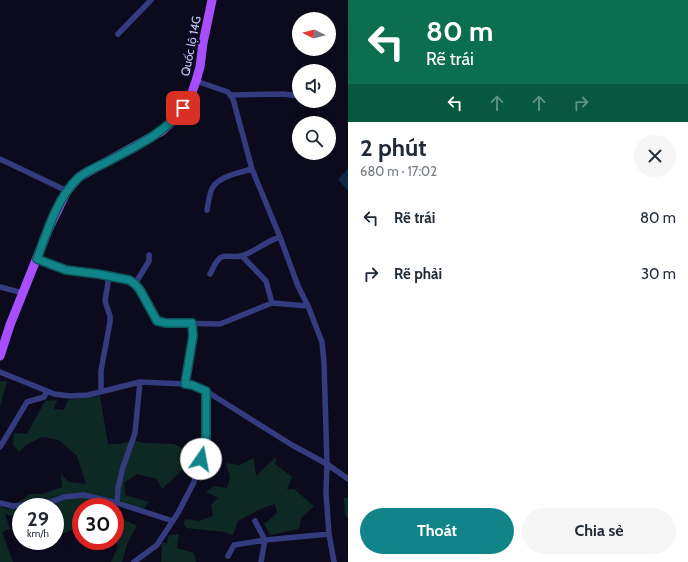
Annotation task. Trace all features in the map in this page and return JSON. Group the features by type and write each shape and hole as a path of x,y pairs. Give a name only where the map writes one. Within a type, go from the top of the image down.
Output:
{"main road":[{"name":"Quốc lộ 14G","path":"0,356 23,293 67,191 79,177 162,131 180,112 190,98 196,82 212,0"}],"street":[{"path":"118,34 151,0"},
{"path":"196,82 215,87 228,92 231,95 252,169 298,286 308,306 322,342 327,464 326,493 329,534 334,562"},
{"path":"231,95 292,95"},
{"path":"0,159 67,191"},
{"path":"207,210 211,190 217,182 222,178 252,169"},
{"path":"210,274 218,259 242,256 273,239 280,237"},
{"path":"135,284 149,261 149,255"},
{"path":"242,256 266,281 272,303"},
{"path":"37,259 66,270 129,280 135,284 147,301 157,321 166,323 220,324 272,303 308,306"},
{"path":"101,391 101,371 110,322 110,316 105,301 109,277"},
{"path":"0,287 23,293"},
{"path":"185,384 193,336 192,323"},
{"path":"0,372 54,394 70,396 88,395 140,382 192,385 206,391 292,445 327,464 348,479"},
{"path":"117,498 118,488 135,433 140,382"},
{"path":"0,447 27,402 44,397 47,391"},
{"path":"134,562 158,545 194,482 206,438 206,391"},
{"path":"0,503 13,506 51,502 64,497 84,495 96,498"},
{"path":"124,505 173,521"},
{"path":"255,521 265,540 263,556 260,562"},
{"path":"228,556 234,545 265,540 329,534"}],"green space":[{"path":"0,381 7,381 0,407"},
{"path":"100,396 108,444 120,444 133,440 145,443 174,444 184,449 201,440 196,462 181,471 162,489 157,479 137,474 124,483 125,495 149,502 143,510 124,504 124,498 72,498 72,530 64,533 64,498 24,498 30,494 42,494 62,487 61,474 69,482 86,484 77,456 59,440 42,437 26,445 19,452 13,445 14,433 27,434 45,401 57,400 54,409 64,410 68,400"},
{"path":"276,457 275,464 292,477 287,490 294,489 314,506 301,518 299,529 270,535 264,524 277,513 275,504 260,509 238,521 233,535 224,532 186,528 184,524 185,519 199,521 213,516 211,505 218,498 206,492 214,486 227,488 230,477 226,463 239,465 254,458 256,476"},
{"path":"344,498 348,498 348,518 345,516"},
{"path":"0,506 8,510 12,507 12,516 5,514 10,529 2,532 13,562 0,562"},
{"path":"124,520 137,526 128,542 122,562 111,562 116,550 124,550"},
{"path":"179,534 177,548 194,553 196,562 161,562 162,543 167,543 169,535"}],"water":[{"path":"348,169 348,190 347,190 338,179"}],"route":[{"path":"183,108 177,117 162,131 79,177 67,191 48,230 37,259 66,270 129,280 140,290 157,321 166,323 192,323 193,336 185,384 192,385 206,391 206,438 201,459"}]}
